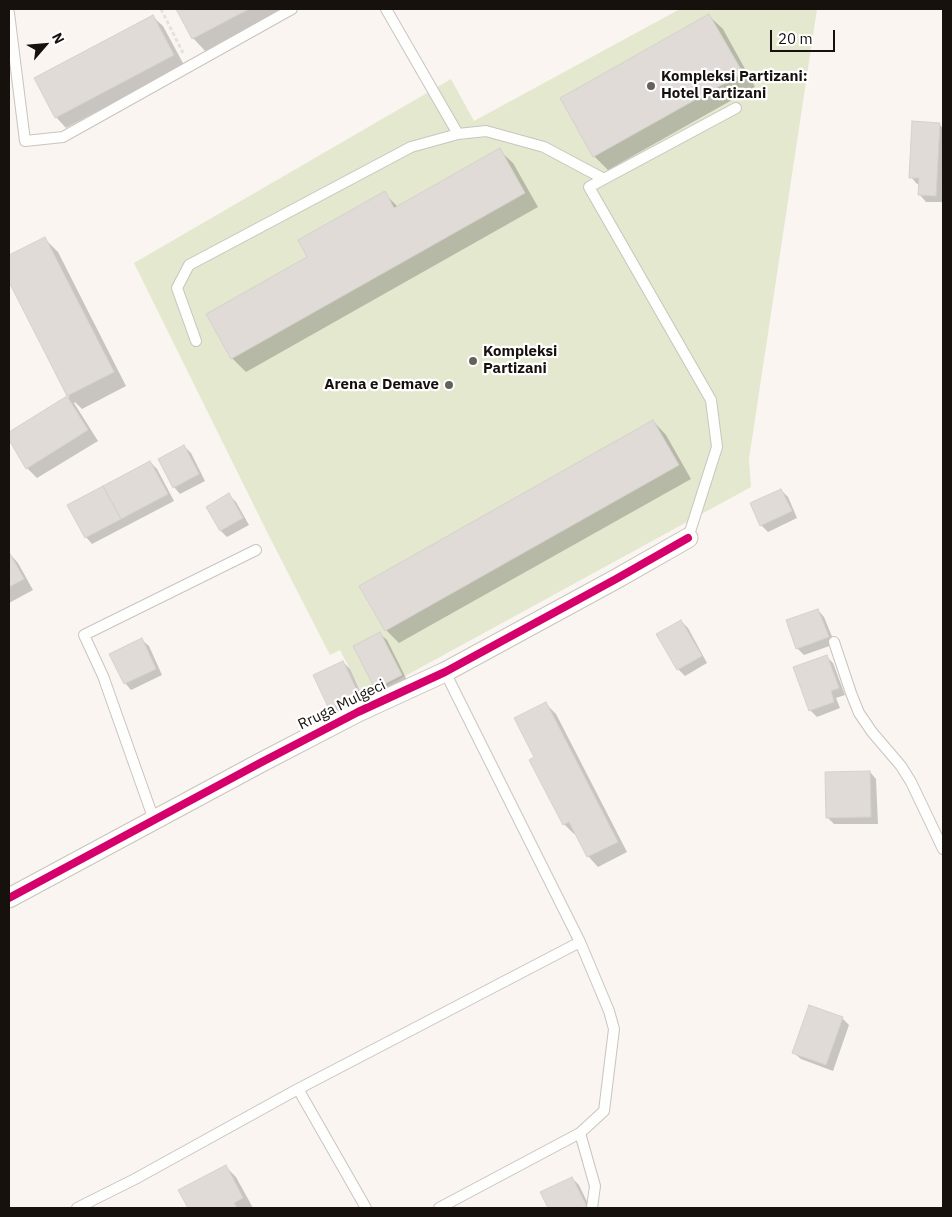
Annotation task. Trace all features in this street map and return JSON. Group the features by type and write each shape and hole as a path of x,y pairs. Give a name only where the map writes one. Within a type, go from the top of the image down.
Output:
{"street":[{"name":"Rruga Mulgeci","path":"9,898 260,762 358,712 445,672 688,538"}],"lane":[{"path":"9,13 25,141 63,137 292,9"},
{"path":"386,9 458,134"},
{"path":"688,538 717,447 711,400 589,187 736,108"},
{"path":"196,341 177,288 189,265 412,147 458,134 486,131 544,147 604,179"},
{"path":"154,820 103,676 84,635 256,550"},
{"path":"834,642 859,713 872,732 901,766 911,782 943,849"},
{"path":"439,1208 580,1133 604,1111 614,1029 609,1011 580,942 445,672"},
{"path":"77,1208 135,1179 298,1089 580,942"},
{"path":"298,1089 366,1208"},
{"path":"580,1133 595,1186 592,1208"}],"path":[{"path":"161,9 191,65"}],"green space":[{"name":"Kompleksi Partizani","path":"680,9 817,9 749,459 751,487 365,698 340,650 330,655 134,263 451,79 474,121"}],"building":[{"path":"176,9 249,9 192,39"},
{"name":"Kompleksi Partizani: Hotel Partizani","path":"709,14 743,73 593,157 560,98"},
{"path":"153,15 174,55 55,118 34,78"},
{"path":"912,121 940,123 936,196 918,195 919,178 909,178"},
{"path":"500,148 525,193 231,359 206,314 307,257 298,240 385,191 394,208"},
{"path":"45,237 114,372 67,396 9,282 9,255"},
{"path":"67,396 88,430 26,469 9,440 9,432"},
{"path":"653,420 679,465 385,631 359,586"},
{"path":"184,445 199,474 173,488 158,459"},
{"path":"150,461 168,494 121,519 103,486"},
{"path":"103,486 121,519 85,538 67,505"},
{"path":"781,489 792,511 760,526 750,503"},
{"path":"229,493 243,518 220,531 206,507"},
{"path":"9,552 24,579 9,587"},
{"path":"818,609 829,637 796,649 786,620"},
{"path":"681,620 702,656 677,670 656,634"},
{"path":"380,632 402,675 375,689 353,646"},
{"path":"142,638 156,669 124,684 109,654"},
{"path":"827,655 839,688 831,691 834,702 809,711 793,667"},
{"path":"343,661 359,695 329,709 313,675"},
{"path":"546,702 618,842 587,857 569,822 563,825 529,760 534,757 514,718"},
{"path":"870,771 871,817 826,818 825,772"},
{"path":"809,1005 843,1017 826,1065 792,1053"},
{"path":"226,1165 243,1198 234,1203 237,1208 188,1208 178,1190"},
{"path":"572,1177 587,1207 548,1208 540,1192"}],"cycle path":[{"path":"9,898 358,712 445,672 688,538"}],"place":[{"name":"Kompleksi Partizani: Hotel Partizani","path":"651,86"},
{"name":"Kompleksi Partizani","path":"473,361"},
{"name":"Arena e Demave","path":"449,385"}]}
